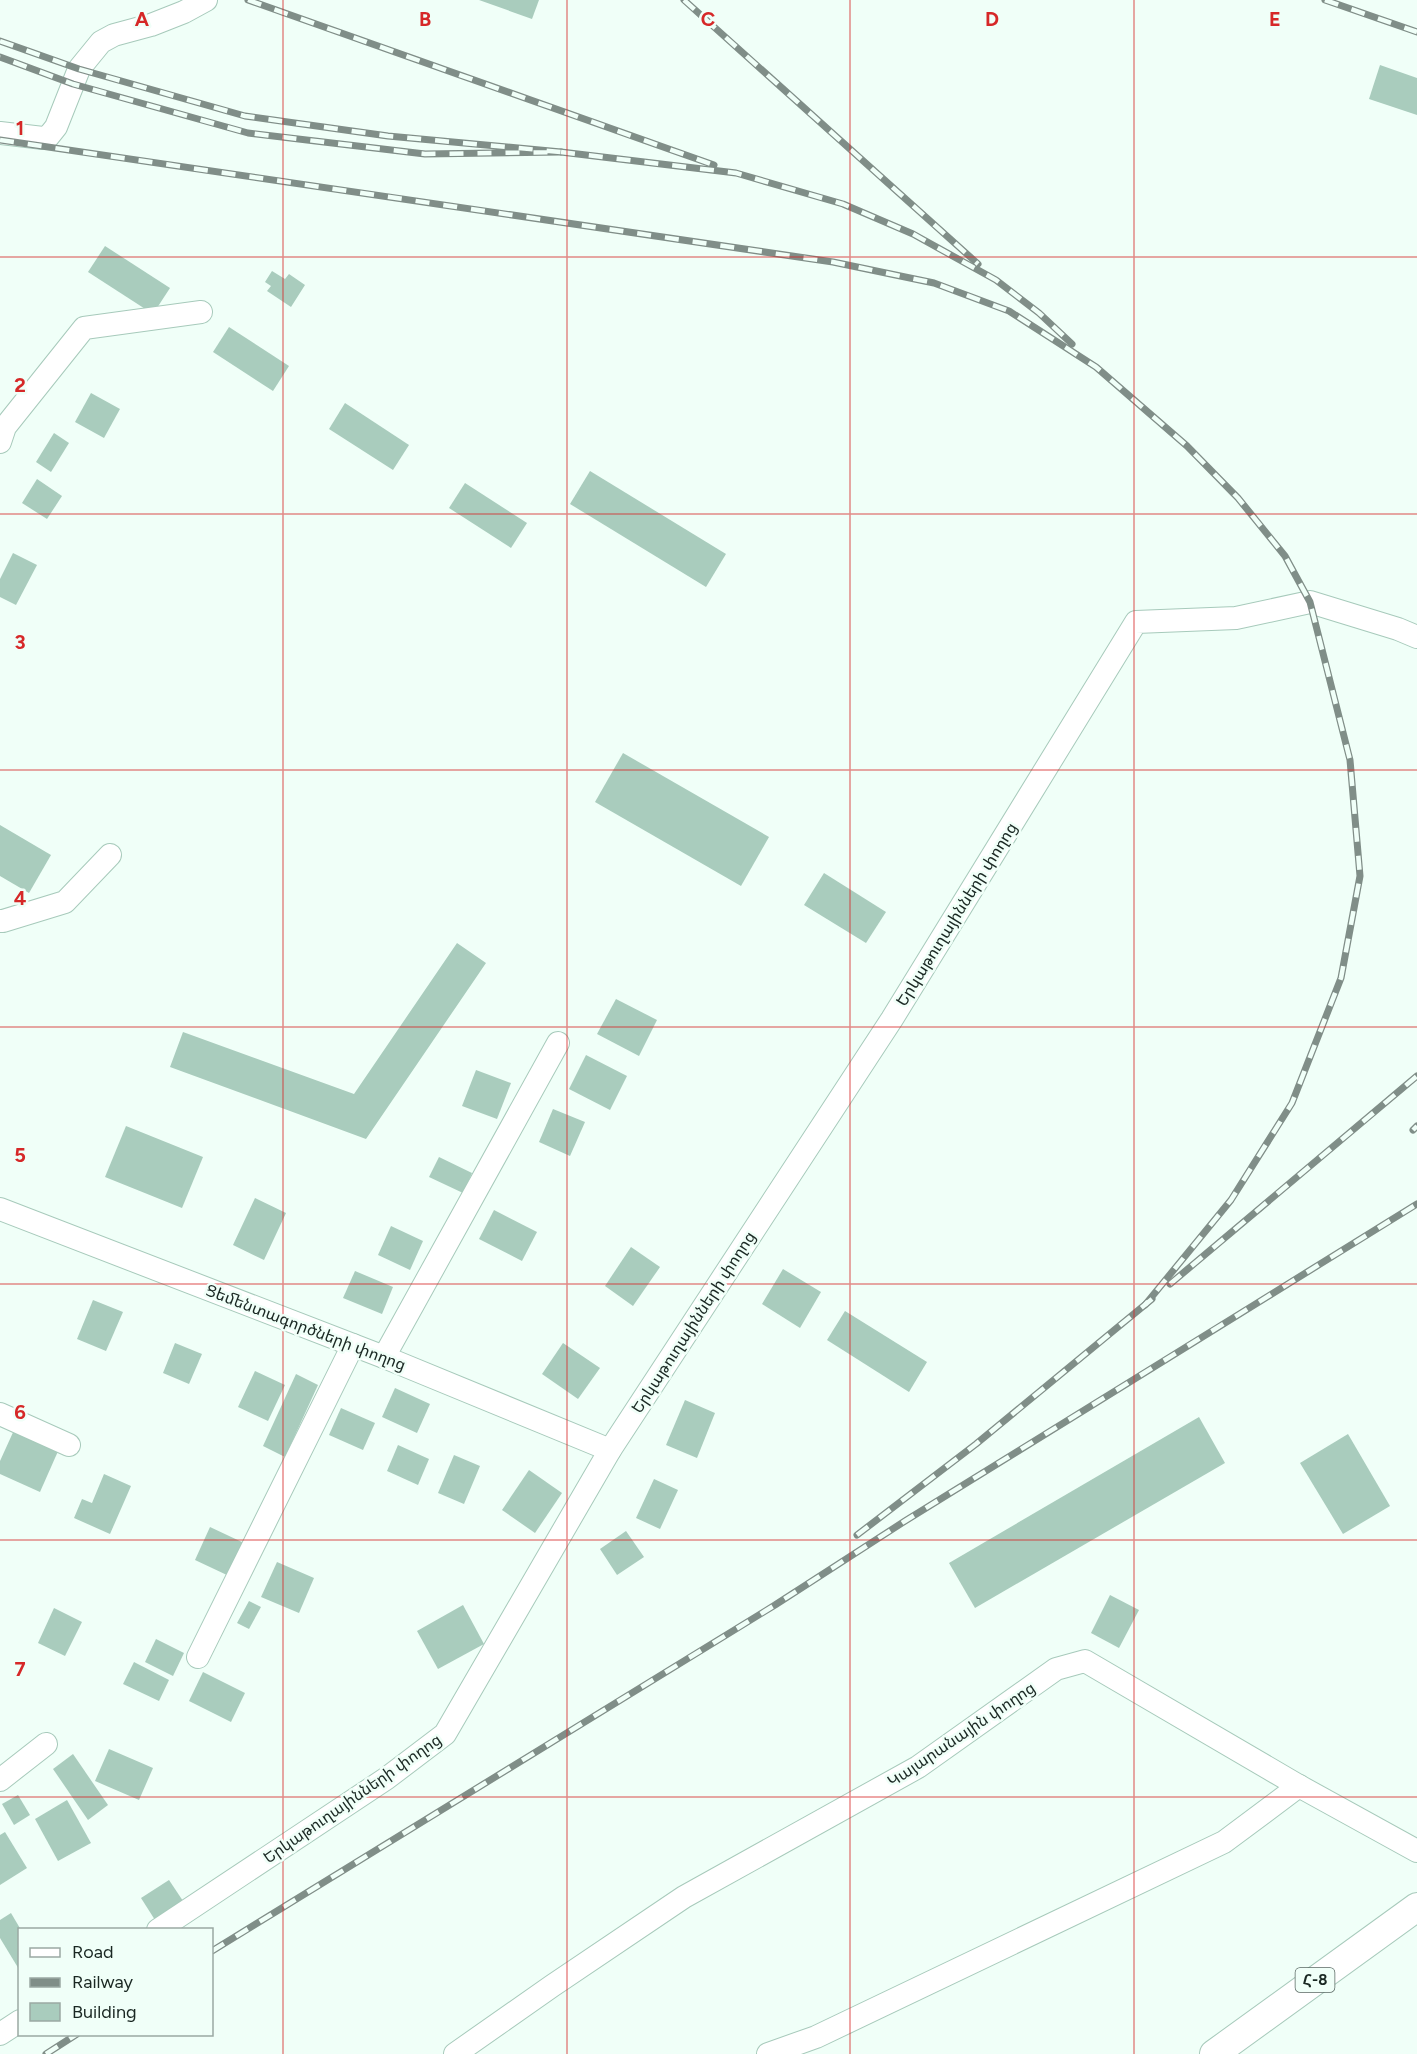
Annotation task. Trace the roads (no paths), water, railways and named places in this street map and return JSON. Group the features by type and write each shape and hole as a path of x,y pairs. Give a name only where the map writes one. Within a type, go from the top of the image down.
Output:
{"main road":[{"name":"Հ-8","path":"1214,2054 1417,1907"}],"street":[{"path":"0,133 48,137 56,127 80,69 101,42 114,35 151,25 184,12 206,0"},
{"path":"2,430 84,328 201,312"},
{"name":"Երկաթուղայինների փողոց","path":"160,1928 387,1778 445,1734 610,1450 892,1019 1136,622 1236,618 1310,602 1417,637"},
{"path":"0,921 65,902 110,855"},
{"path":"384,1357 558,1043"},
{"name":"Ցեմենտագործների փողոց","path":"2,1215 353,1345 610,1450"},
{"path":"198,1657 353,1345"},
{"path":"0,1414 69,1445"},
{"name":"Կայարանային փողոց","path":"455,2054 684,1897 918,1767 1056,1670 1085,1661 1299,1786 1417,1851"},
{"path":"0,1780 46,1744"},
{"path":"768,2054 822,2045 1224,1842 1299,1786"},
{"path":"0,2034 18,2022"}],"railway":[{"path":"248,0 714,165"},
{"path":"684,0 978,264"},
{"path":"1325,0 1417,32"},
{"path":"0,41 79,69 245,116 388,136 561,152 425,154 248,133 73,84 0,57"},
{"path":"0,140 833,262 934,283 1009,311 1096,367 1187,446 1238,498 1285,556 1310,602 1350,760 1360,876 1341,978 1292,1103 1231,1200 1145,1305"},
{"path":"561,152 736,173 843,204 913,234 996,280 1039,313 1072,344"},
{"path":"1170,1284 1417,1076"},
{"path":"1413,1130 1417,1126"},
{"path":"213,1950 775,1605 905,1521 1417,1204"},
{"path":"857,1535 976,1444 1152,1299"},
{"path":"46,2054 74,2036"}]}
